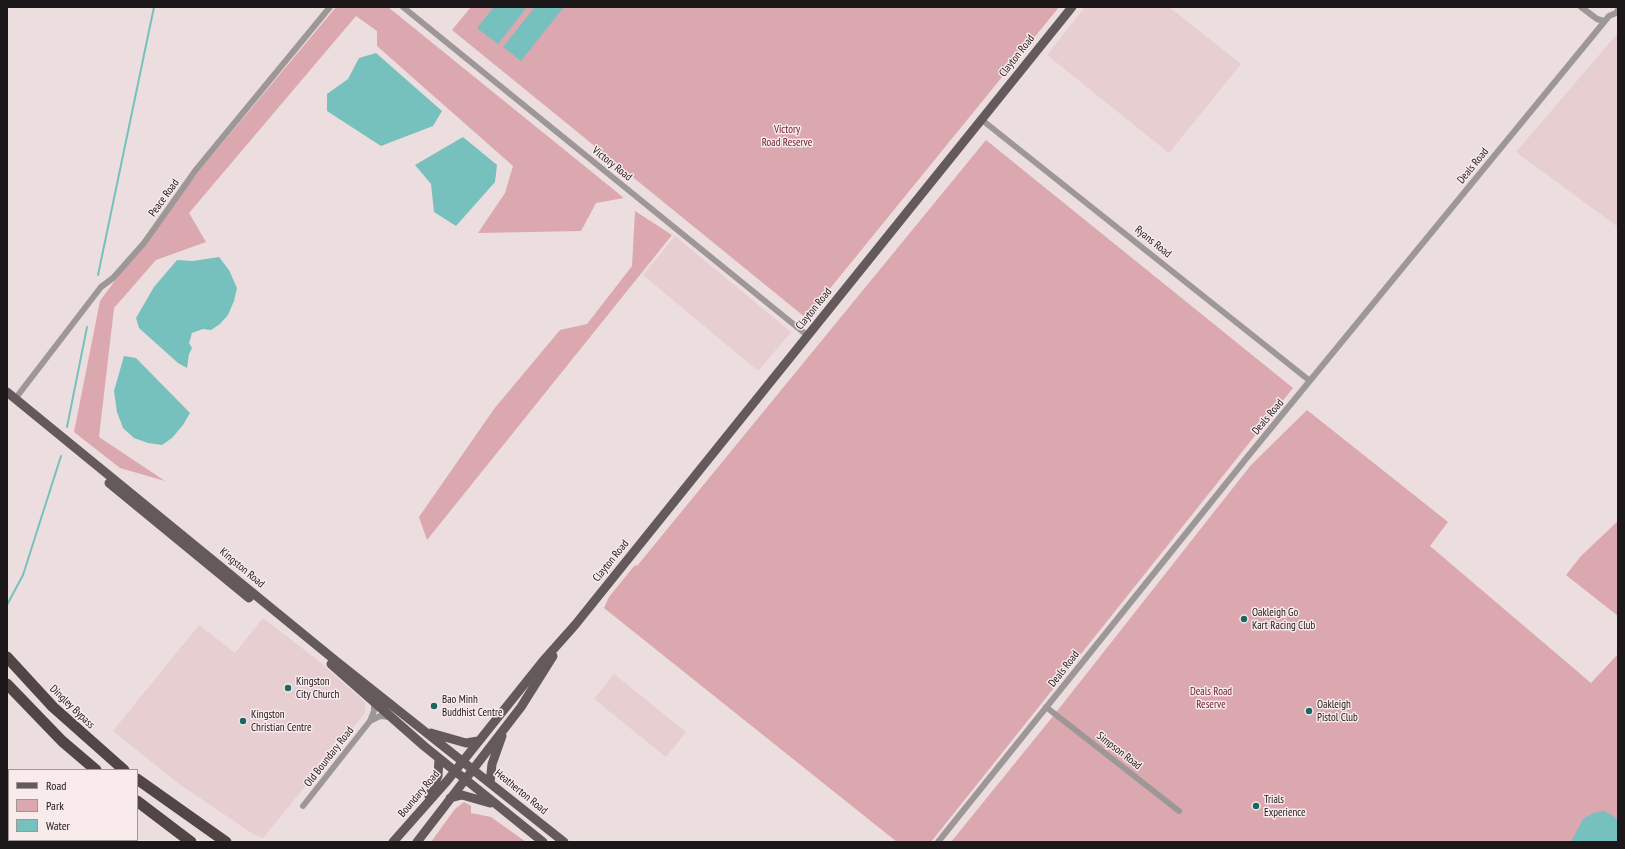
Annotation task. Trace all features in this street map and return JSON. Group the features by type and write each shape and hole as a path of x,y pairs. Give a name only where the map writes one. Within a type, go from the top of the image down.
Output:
{"highway":[{"name":"Dingley Bypass","path":"7,657 53,707 123,769"},
{"path":"7,684 62,742 95,769"},
{"path":"138,780 226,842"},
{"path":"138,802 191,842"}],"main road":[{"name":"Clayton Road","path":"463,761 575,625 1072,7"},
{"name":"Kingston Road","path":"7,392 11,401 316,651 455,771"},
{"name":"Kingston Road","path":"11,401 463,761"},
{"name":"Clayton Road","path":"473,769 509,722 575,625"},
{"path":"490,783 492,764 509,722 502,712"},
{"path":"423,729 461,742 478,741"},
{"path":"423,809 438,776 439,758"},
{"name":"Heatherton Road","path":"463,761 564,842"},
{"name":"Boundary Road","path":"393,842 463,761"},
{"path":"417,842 473,769"},
{"path":"455,771 543,842"},
{"path":"450,798 458,795 466,796 487,802 505,811"}],"street":[{"name":"Peace Road","path":"11,401 101,287 113,278 144,243 195,171 330,7"},
{"name":"Victory Road","path":"403,7 808,336"},
{"path":"1581,7 1598,20 1604,21"},
{"name":"Deals Road","path":"938,842 1310,381 1604,21 1618,10"},
{"name":"Ryans Road","path":"982,120 1310,381"},
{"name":"Old Boundary Road","path":"303,806 370,721 374,711 373,700"},
{"name":"Simpson Road","path":"1046,707 1179,811"},
{"path":"370,721 380,716 392,717"}],"shaded area":[{"path":"1085,7 1169,7 1241,64 1169,153 1047,55"},
{"path":"1618,33 1618,227 1516,152"},
{"path":"675,236 791,332 758,371 643,275"},
{"name":"Kingston Christian Centre","path":"263,618 316,659 365,702 365,713 263,838 253,834 178,783 113,731 199,625 235,653"},
{"path":"614,674 686,732 666,757 594,699"}],"green space":[{"path":"336,7 388,7 624,198 596,203 581,231 478,233 505,193 513,166 377,46 377,31 356,16 189,213 206,242 156,260 114,308 99,437 165,481 120,468 74,432 100,301 168,208"},
{"name":"Victory Road Reserve","path":"471,7 1059,7 806,318 452,30"},
{"path":"986,140 1293,388 931,842 897,842 604,608 609,597 635,565 637,566"},
{"path":"635,211 672,235 427,540 419,517 494,409 560,330 587,324 632,266"},
{"name":"Deals Road Reserve","path":"1307,410 1448,522 1430,546 1591,683 1618,654 1618,842 951,842 1054,715 1251,465"},
{"path":"1618,521 1618,616 1566,575 1581,556"},
{"path":"464,802 471,806 471,813 491,817 526,842 431,842 455,809"}],"water":[{"path":"494,7 527,7 498,44 477,28"},
{"path":"535,7 563,8 521,61 503,47"},
{"path":"376,53 442,111 433,126 381,146 327,111 327,94 348,79 359,58"},
{"path":"463,137 497,165 495,182 456,226 434,212 431,184 415,165"},
{"path":"219,257 229,270 237,288 234,301 228,315 220,324 211,330 203,329 192,333 189,343 192,348 189,354 187,368 178,363 139,328 136,318 154,287 177,260 193,261"},
{"path":"124,356 136,358 190,413 183,425 172,438 162,445 148,443 134,438 123,428 117,412 114,391"},
{"path":"1604,811 1618,820 1618,842 1571,842 1583,819 1593,813"}],"waterway":[{"path":"98,275 154,7"},
{"path":"67,427 87,327"},
{"path":"7,605 23,575 61,456"}],"place":[{"name":"Oakleigh Go Kart Racing Club","path":"1244,619"},
{"name":"Kingston City Church","path":"288,688"},
{"name":"Bao Minh Buddhist Centre","path":"434,706"},
{"name":"Oakleigh Pistol Club","path":"1309,711"},
{"name":"Kingston Christian Centre","path":"243,721"},
{"name":"Trials Experience","path":"1256,806"}]}
